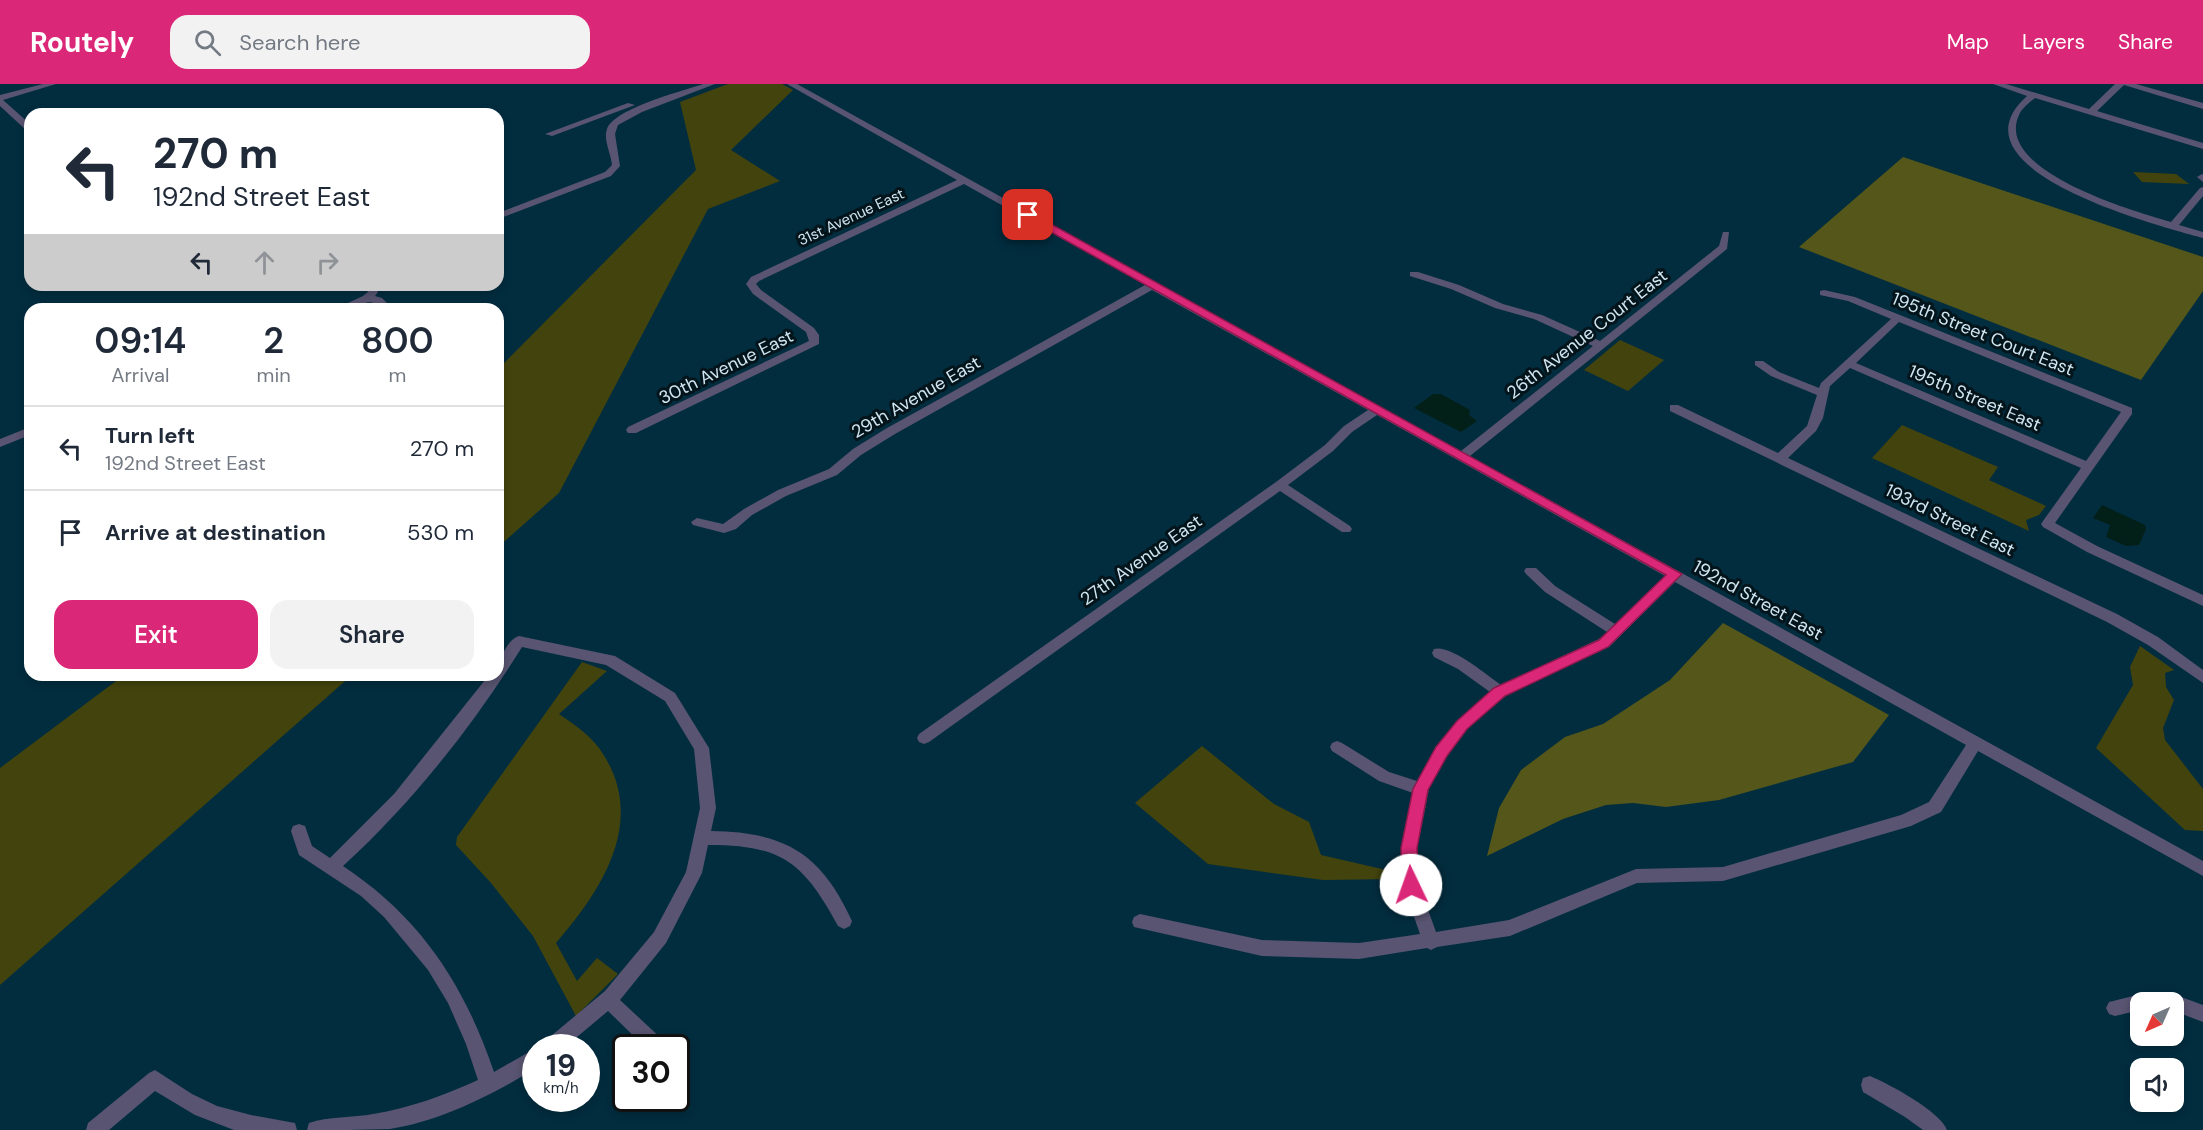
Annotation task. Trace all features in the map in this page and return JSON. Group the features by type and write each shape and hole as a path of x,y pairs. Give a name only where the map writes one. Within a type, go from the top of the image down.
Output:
{"street":[{"path":"24,123 0,100 52,84"},
{"path":"549,134 690,84"},
{"path":"504,214 608,174 616,166 610,130 615,122 631,113 711,84"},
{"name":"192nd Street East","path":"791,84 2203,869"},
{"path":"1997,84 2202,145"},
{"path":"2091,112 2120,84"},
{"path":"2127,84 2203,106"},
{"path":"2033,95 2016,112 2013,131 2021,152 2037,170 2078,193 2203,235"},
{"name":"31st Avenue East","path":"752,282 777,267 833,244 965,180"},
{"path":"2174,225 2203,190"},
{"name":"26th Avenue Court East","path":"1462,456 1724,247 1726,234"},
{"path":"1414,274 1455,287 1499,306 1538,317 1600,345"},
{"name":"30th Avenue East","path":"632,430 815,342 810,330 766,300 753,287 752,282"},
{"name":"29th Avenue East","path":"697,522 724,529 732,526 748,512 782,493 833,472 857,452 883,436 1153,285"},
{"path":"355,303 367,298 372,291"},
{"name":"195th Street Court East","path":"1824,293 1851,299 2128,411 2087,466"},
{"path":"367,298 381,303"},
{"path":"1780,458 1812,428 1817,418 1825,385 1898,318"},
{"path":"1759,363 1775,374 1822,393"},
{"name":"195th Street East","path":"1849,364 2087,466"},
{"name":"193rd Street East","path":"1674,408 2112,618 2153,641 2203,678"},
{"name":"27th Avenue East","path":"924,738 1280,485 1329,448 1348,429 1378,409"},
{"path":"0,443 24,433"},
{"path":"2087,466 2047,524 2092,549 2203,601"},
{"path":"1280,485 1346,528"},
{"path":"1531,570 1550,589 1617,632"},
{"path":"1431,942 1411,885 1409,848 1421,789 1441,752 1462,725 1500,692 1578,658 1617,632 1675,574"},
{"path":"504,665 519,641 573,647 612,659 637,671 671,699 694,732 707,771 709,793 705,838 694,876 670,923 632,975 608,1000 567,1034"},
{"path":"1439,653 1462,665 1500,692"},
{"path":"332,866 384,819 408,792 493,681"},
{"path":"1140,922 1262,948 1359,951 1431,942 1510,928 1636,876 1668,873 1700,876 1723,874 1905,821 1935,807 1976,742"},
{"path":"1337,747 1384,777 1421,789"},
{"path":"299,831 305,850 332,866 390,912 434,964 454,997 475,1043 489,1084"},
{"path":"705,838 752,839 789,852 818,875 844,921"},
{"path":"608,1000 644,1034"},
{"path":"2115,1008 2130,1005"},
{"path":"2184,1005 2203,1014"},
{"path":"316,1130 375,1127 442,1104 489,1084 522,1065"},
{"path":"94,1130 155,1078 175,1095 199,1109 231,1121 288,1130"},
{"path":"1870,1085 1912,1110 1938,1130"}],"shaded area":[{"path":"728,84 782,84 793,90 731,150 780,181 708,209 559,493 504,542 504,363 696,170 680,102"},
{"path":"1903,157 2203,257 2203,291 2141,380 1799,247"},
{"path":"2133,172 2176,174 2189,184 2142,182"},
{"path":"1620,340 1664,360 1628,391 1584,370"},
{"path":"1433,394 1441,394 1470,410 1469,415 1477,421 1461,432 1414,408"},
{"path":"1902,425 1998,467 1989,480 2046,506 2039,515 2026,520 2029,531 1872,458"},
{"path":"2102,505 2145,525 2146,529 2139,545 2126,546 2106,537 2110,525 2093,518"},
{"path":"1723,623 1889,715 1853,762 1719,800 1666,807 1633,803 1606,805 1563,819 1487,856 1499,808 1521,770 1565,737 1603,724 1670,680"},
{"path":"2140,646 2174,670 2165,673 2166,687 2174,700 2163,728 2165,740 2203,789 2203,831 2185,830 2096,748 2133,685 2130,667"},
{"path":"582,662 607,671 559,714 589,737 599,748 615,780 621,805 619,830 613,855 589,901 556,943 577,981 597,958 618,974 576,1016 533,936 491,883 456,845 457,837"},
{"path":"116,681 345,681 0,985 0,768"},
{"path":"1202,746 1274,804 1309,822 1321,855 1395,872 1396,879 1323,880 1208,864 1135,803"}],"route":[{"path":"1028,215 1675,574 1604,643 1578,658 1532,676 1500,692 1462,725 1441,752 1421,789 1409,848 1411,885"}]}
